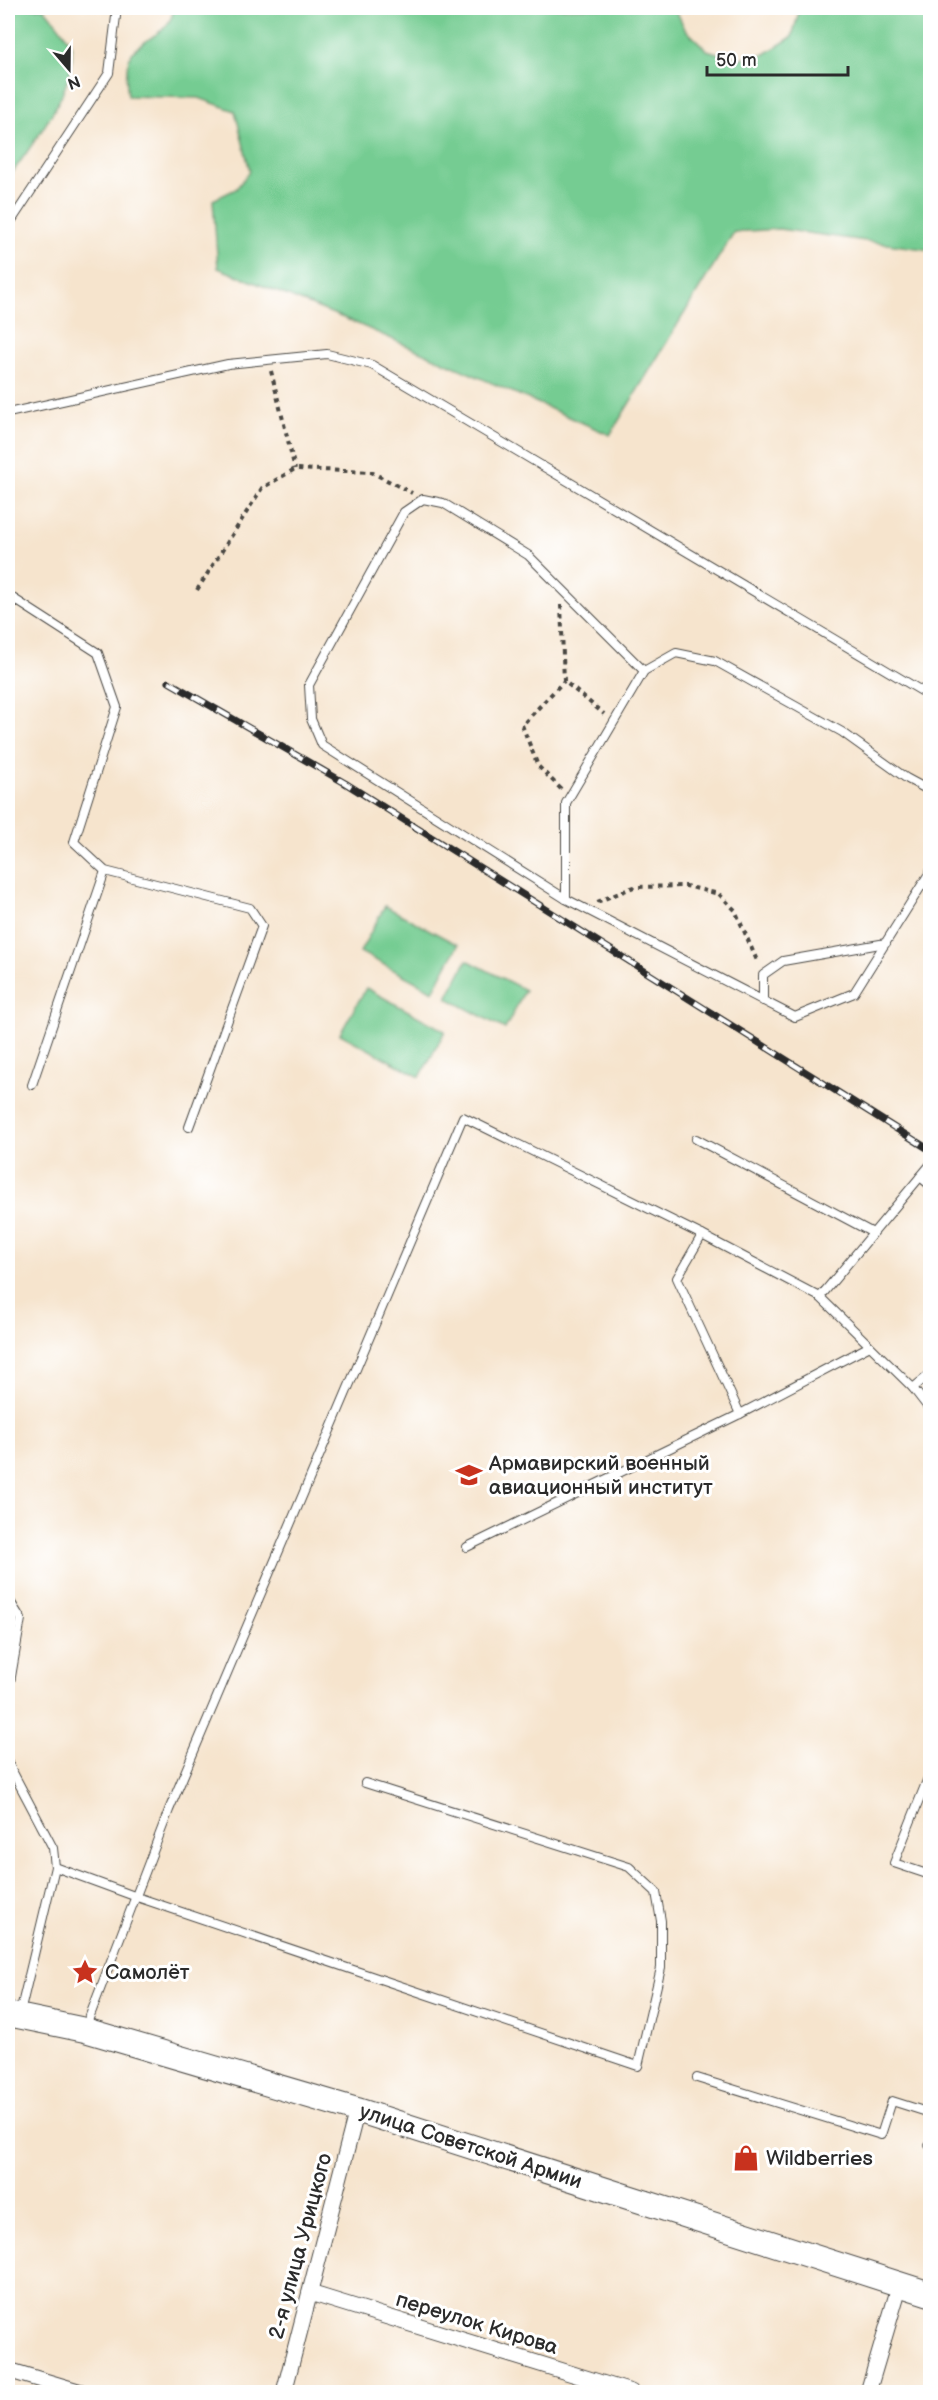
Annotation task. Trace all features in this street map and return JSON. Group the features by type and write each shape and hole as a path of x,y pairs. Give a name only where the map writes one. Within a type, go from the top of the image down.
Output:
{"main road":[{"name":"улица Советской Армии","path":"13,2015 85,2030 357,2110 930,2294"}],"street":[{"name":"2-я улица Урицкого","path":"284,2392 357,2110"},
{"path":"868,2392 900,2284"},
{"name":"переулок Кирова","path":"310,2293 631,2392"},
{"path":"8,2370 81,2392"}],"lane":[{"path":"8,226 108,73 117,8"},
{"path":"8,413 228,364 327,354 372,365 930,696"},
{"path":"644,671 528,555 443,504 423,499 404,512 309,685 311,718 322,745 566,899 795,1017 854,993 930,872"},
{"path":"8,595 98,653 117,707 74,842 105,871 250,908 262,926 189,1127"},
{"path":"566,899 566,803 644,671 676,653 715,661 842,732 906,778 930,791"},
{"path":"32,1085 105,871"},
{"path":"763,1001 763,975 783,961 886,943"},
{"path":"85,2030 174,1799 463,1118 702,1235 820,1297 913,1388 930,1410"},
{"path":"696,1139 873,1233"},
{"path":"820,1297 930,1165"},
{"path":"920,1176 930,1185"},
{"path":"702,1235 677,1278 740,1414"},
{"path":"467,1546 740,1414 870,1346"},
{"path":"913,1388 930,1374"},
{"path":"8,1598 21,1619 8,1694"},
{"path":"8,1763 53,1848 55,1867 13,2015"},
{"path":"930,1773 894,1863 930,1875"},
{"path":"55,1867 137,1897 638,2066 661,1968 661,1921 656,1892 628,1867 365,1783"},
{"path":"697,2078 881,2135 892,2101 930,2113"}],"path":[{"path":"268,360 295,469"},
{"path":"197,590 262,488 295,469 371,472 423,499"},
{"path":"560,587 564,681 522,725 538,766 570,797"},
{"path":"564,681 614,722"},
{"path":"584,908 634,888 686,886 719,894 735,910 763,975"}],"green space":[{"path":"8,8 44,8 70,42 71,62 68,80 51,116 8,179"},
{"path":"174,8 675,8 685,29 707,50 737,59 765,54 792,37 800,8 930,8 930,250 779,229 734,232 610,435 351,321 218,268 213,200 236,189 250,171 235,111 199,98 128,96 126,80 131,55 141,44 167,25"},
{"path":"385,906 458,945 433,991 360,952"},
{"path":"467,960 525,990 505,1029 447,998"},
{"path":"366,988 445,1031 420,1077 340,1034"}],"railway":[{"path":"169,682 345,783 930,1150"}],"place":[{"name":"Армавирский военный авиационный институт","path":"469,1475"},
{"name":"Самолёт","path":"85,1972"},
{"name":"Wildberries","path":"746,2158"}]}
